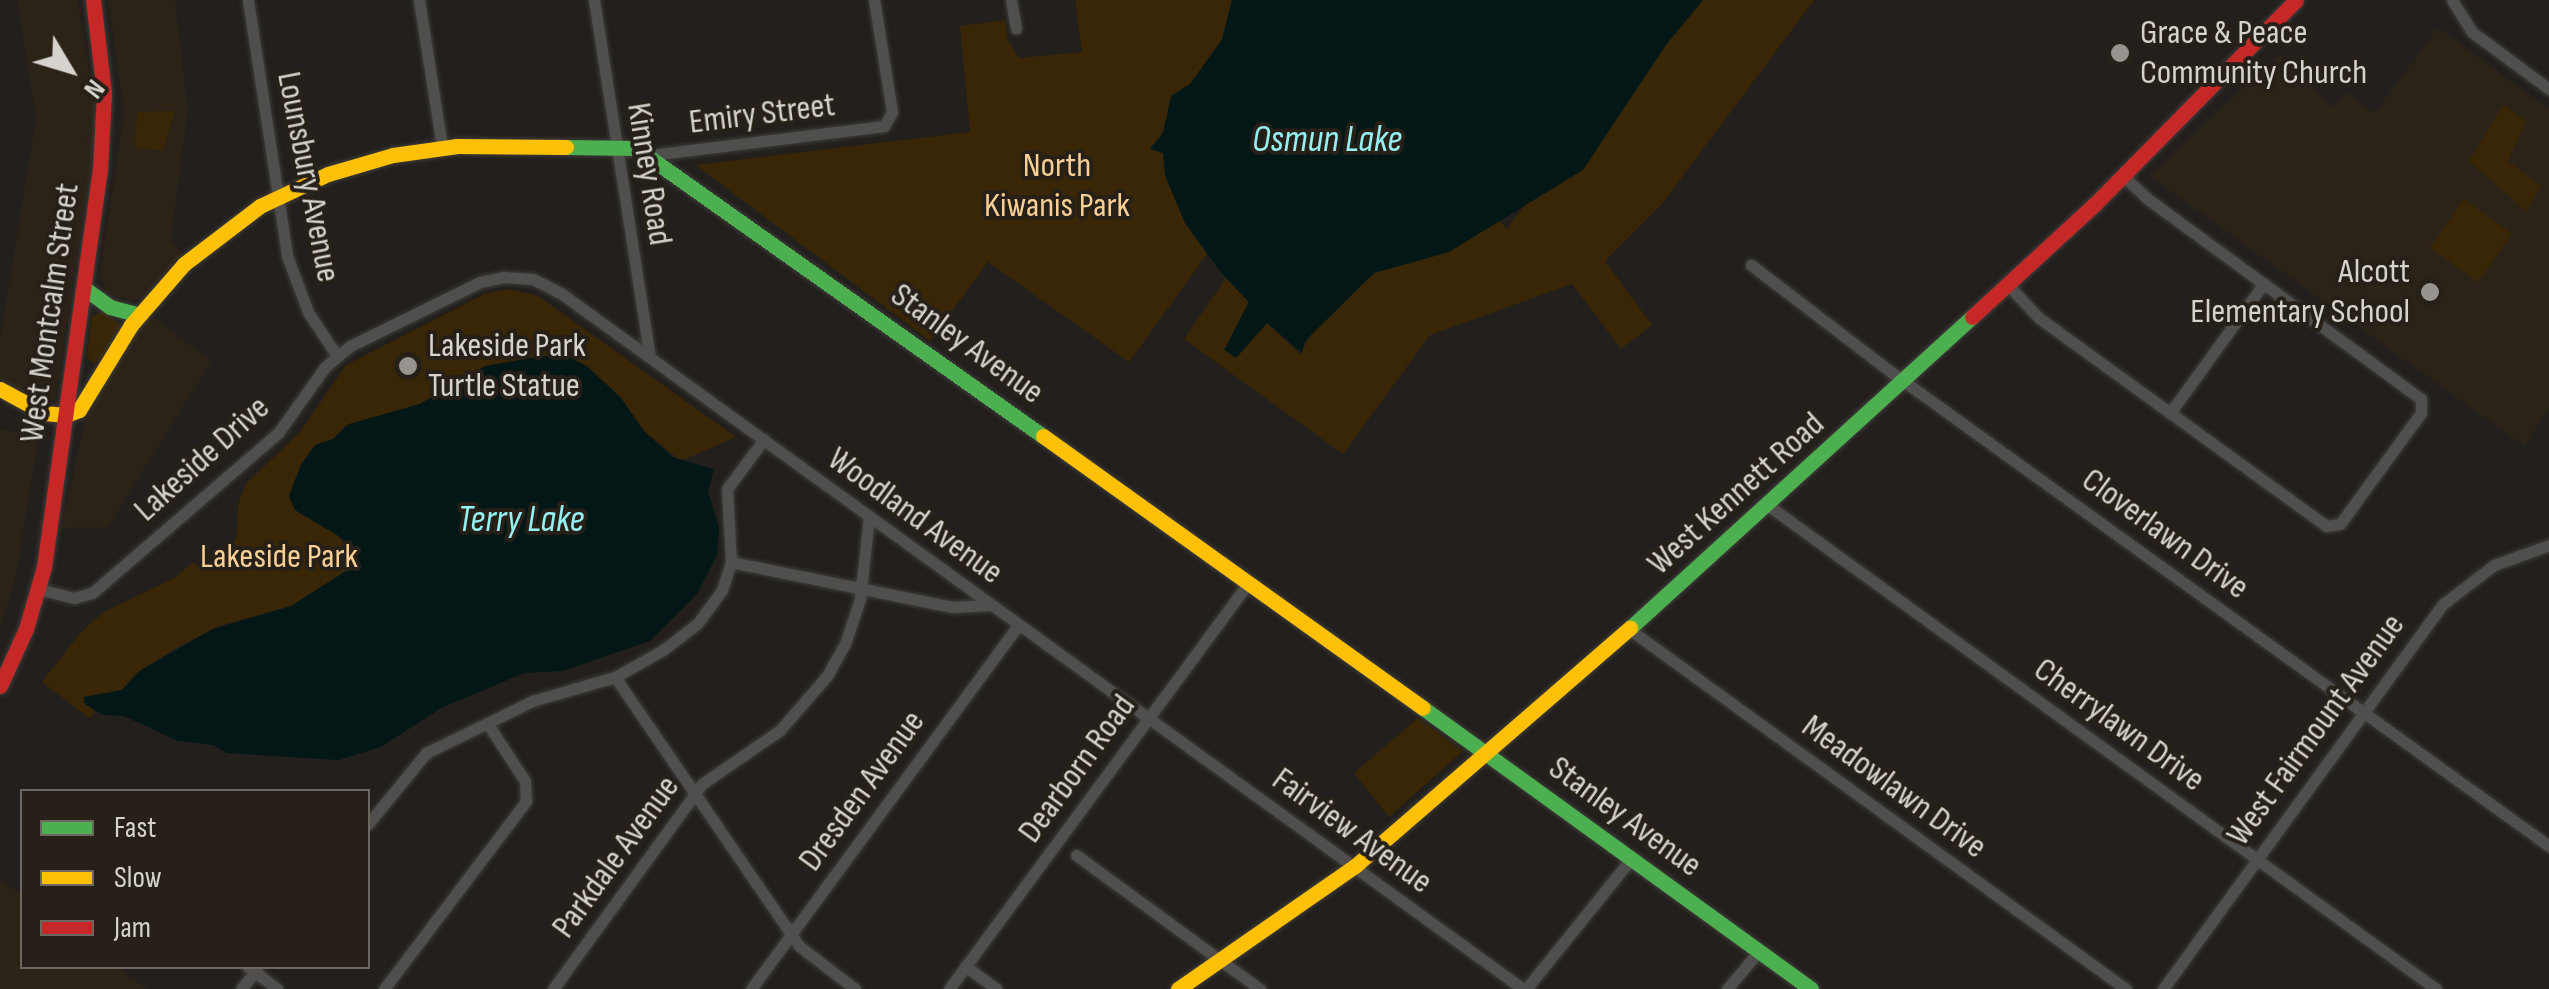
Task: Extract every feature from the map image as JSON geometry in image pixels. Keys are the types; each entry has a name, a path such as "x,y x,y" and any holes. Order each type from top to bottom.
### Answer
{"street":[{"name":"West Montcalm Street","path":"0,686 38,589 84,288 104,125 93,0"},
{"name":"Lounsbury Avenue","path":"248,0 278,197 297,287 337,356"},
{"path":"419,0 442,147"},
{"name":"Kinney Road","path":"594,0 650,357"},
{"name":"Emiry Street","path":"651,155 879,128 888,122 892,112 874,0"},
{"path":"1011,0 1016,29"},
{"name":"West Kennett Road","path":"1178,989 1355,866 1770,506 2124,177 2296,0"},
{"path":"2452,0 2468,29 2549,88"},
{"name":"Stanley Avenue","path":"66,415 88,401 139,315 215,238 278,197 357,164 442,147 617,145 651,155 1812,989"},
{"path":"2008,285 2039,318 2170,413 2330,528 2340,524 2422,411 2421,398 2150,201 2124,177"},
{"name":"Cloverlawn Drive","path":"1751,265 2549,846"},
{"name":"Lakeside Drive","path":"38,589 74,598 92,593 278,433 337,356 475,284 511,276 551,286 650,357"},
{"path":"2170,413 2264,284"},
{"path":"84,288 110,308 139,315"},
{"name":"Woodland Avenue","path":"650,357 1148,718"},
{"path":"0,389 37,411 66,415"},
{"path":"370,821 422,756 539,698 615,677 664,650 698,622 722,590 731,562 728,489 764,439"},
{"name":"Cherrylawn Drive","path":"1770,506 2436,989"},
{"name":"Parkdale Avenue","path":"553,989 702,784 780,730 815,693 845,644 862,589 869,516"},
{"name":"West Fairmount Avenue","path":"2162,989 2454,594 2494,565 2549,545"},
{"path":"731,562 953,607 990,605"},
{"name":"Dearborn Road","path":"949,989 1249,582"},
{"name":"Dresden Avenue","path":"750,989 1018,626"},
{"name":"Meadowlawn Drive","path":"1629,629 2126,989"},
{"path":"615,677 798,946 855,989"},
{"name":"Fairview Avenue","path":"1148,718 1524,989"},
{"path":"384,989 526,801 525,781 487,723"},
{"path":"1076,855 1260,989"},
{"path":"1524,989 1632,859"},
{"path":"1728,989 1758,951"},
{"path":"966,966 996,989"},
{"path":"254,969 276,989"}],"shaded area":[{"path":"17,0 78,0 97,121 55,400 32,400 0,379 0,337 36,119"},
{"path":"108,0 175,0 188,110 171,240 183,254 145,295 133,301 108,294 100,273 124,111"},
{"name":"Alcott Elementary School","path":"2438,28 2549,109 2549,408 2524,446 2150,176 2279,54 2332,107 2347,93 2375,113"},
{"path":"149,314 211,361 108,527 61,528 84,425 120,356"},
{"path":"0,429 39,436 16,577 0,627"},
{"path":"0,878 20,893 20,969 121,969 148,989 0,989"}],"green space":[{"name":"North Kiwanis Park","path":"1075,0 1232,0 1222,39 1190,84 1171,96 1163,133 1151,147 1163,153 1165,175 1185,223 1207,254 1129,362 988,262 930,341 696,165 970,132 960,26 1005,20 1008,40 1019,58 1082,52"},
{"path":"1672,0 1814,0 1662,204 1605,261 1652,325 1621,349 1572,284 1430,335 1343,454 1184,339 1226,278 1249,302 1226,347 1250,341 1267,323 1300,354 1313,332 1374,273 1449,252 1497,219 1507,229"},
{"path":"2503,105 2526,121 2508,161 2541,186 2526,211 2469,161"},
{"path":"175,111 163,151 135,147 137,112"},
{"path":"2464,199 2512,234 2478,282 2430,248"},
{"name":"Lakeside Park","path":"508,289 538,296 736,437 681,461 644,431 621,398 573,359 543,356 485,366 420,404 344,427 333,439 315,445 301,464 289,496 300,514 332,530 347,546 348,568 336,581 291,606 219,626 135,674 122,690 84,697 84,703 96,712 89,718 42,682 82,631 104,612 174,578 194,562 199,567 229,551 237,536 238,505 245,485 300,432 346,365 484,294"},
{"path":"102,311 121,325 100,361 93,364 87,356 92,317"},
{"path":"1418,718 1463,751 1389,817 1354,773"}],"water":[{"name":"Osmun Lake","path":"1232,0 1703,0 1666,45 1583,170 1449,252 1374,273 1305,341 1302,353 1267,323 1236,358 1224,350 1249,302 1223,275 1185,223 1165,175 1163,153 1150,149 1163,133 1171,96 1190,84 1222,40"},
{"name":"Terry Lake","path":"543,356 569,357 587,366 621,398 644,431 672,457 714,469 708,491 719,528 717,555 697,594 650,641 562,671 524,673 441,708 381,747 338,760 227,753 213,745 178,741 124,716 103,715 84,703 84,697 122,690 141,670 213,629 291,606 346,571 348,548 342,538 295,510 289,496 301,465 315,445 333,439 349,424 420,404 485,366"}],"traffic: fast":[{"path":"566,147 636,148 1043,436"},
{"path":"84,288 110,307 139,315"},
{"path":"1630,628 1972,317"},
{"path":"1423,708 1811,989"}],"traffic: slow":[{"path":"0,389 44,413 66,415 79,410 131,325 184,264 260,206 328,174 393,155 457,146 566,147"},
{"path":"1043,436 1423,708"},
{"path":"1178,989 1355,866 1630,628"}],"traffic: jam":[{"path":"0,686 26,629 44,567 100,170 104,93 93,0"},
{"path":"1972,317 2095,204 2296,0"}],"place":[{"name":"Grace & Peace Community Church","path":"2120,53"},
{"name":"Alcott Elementary School","path":"2430,292"},
{"name":"Lakeside Park Turtle Statue","path":"408,366"}]}
